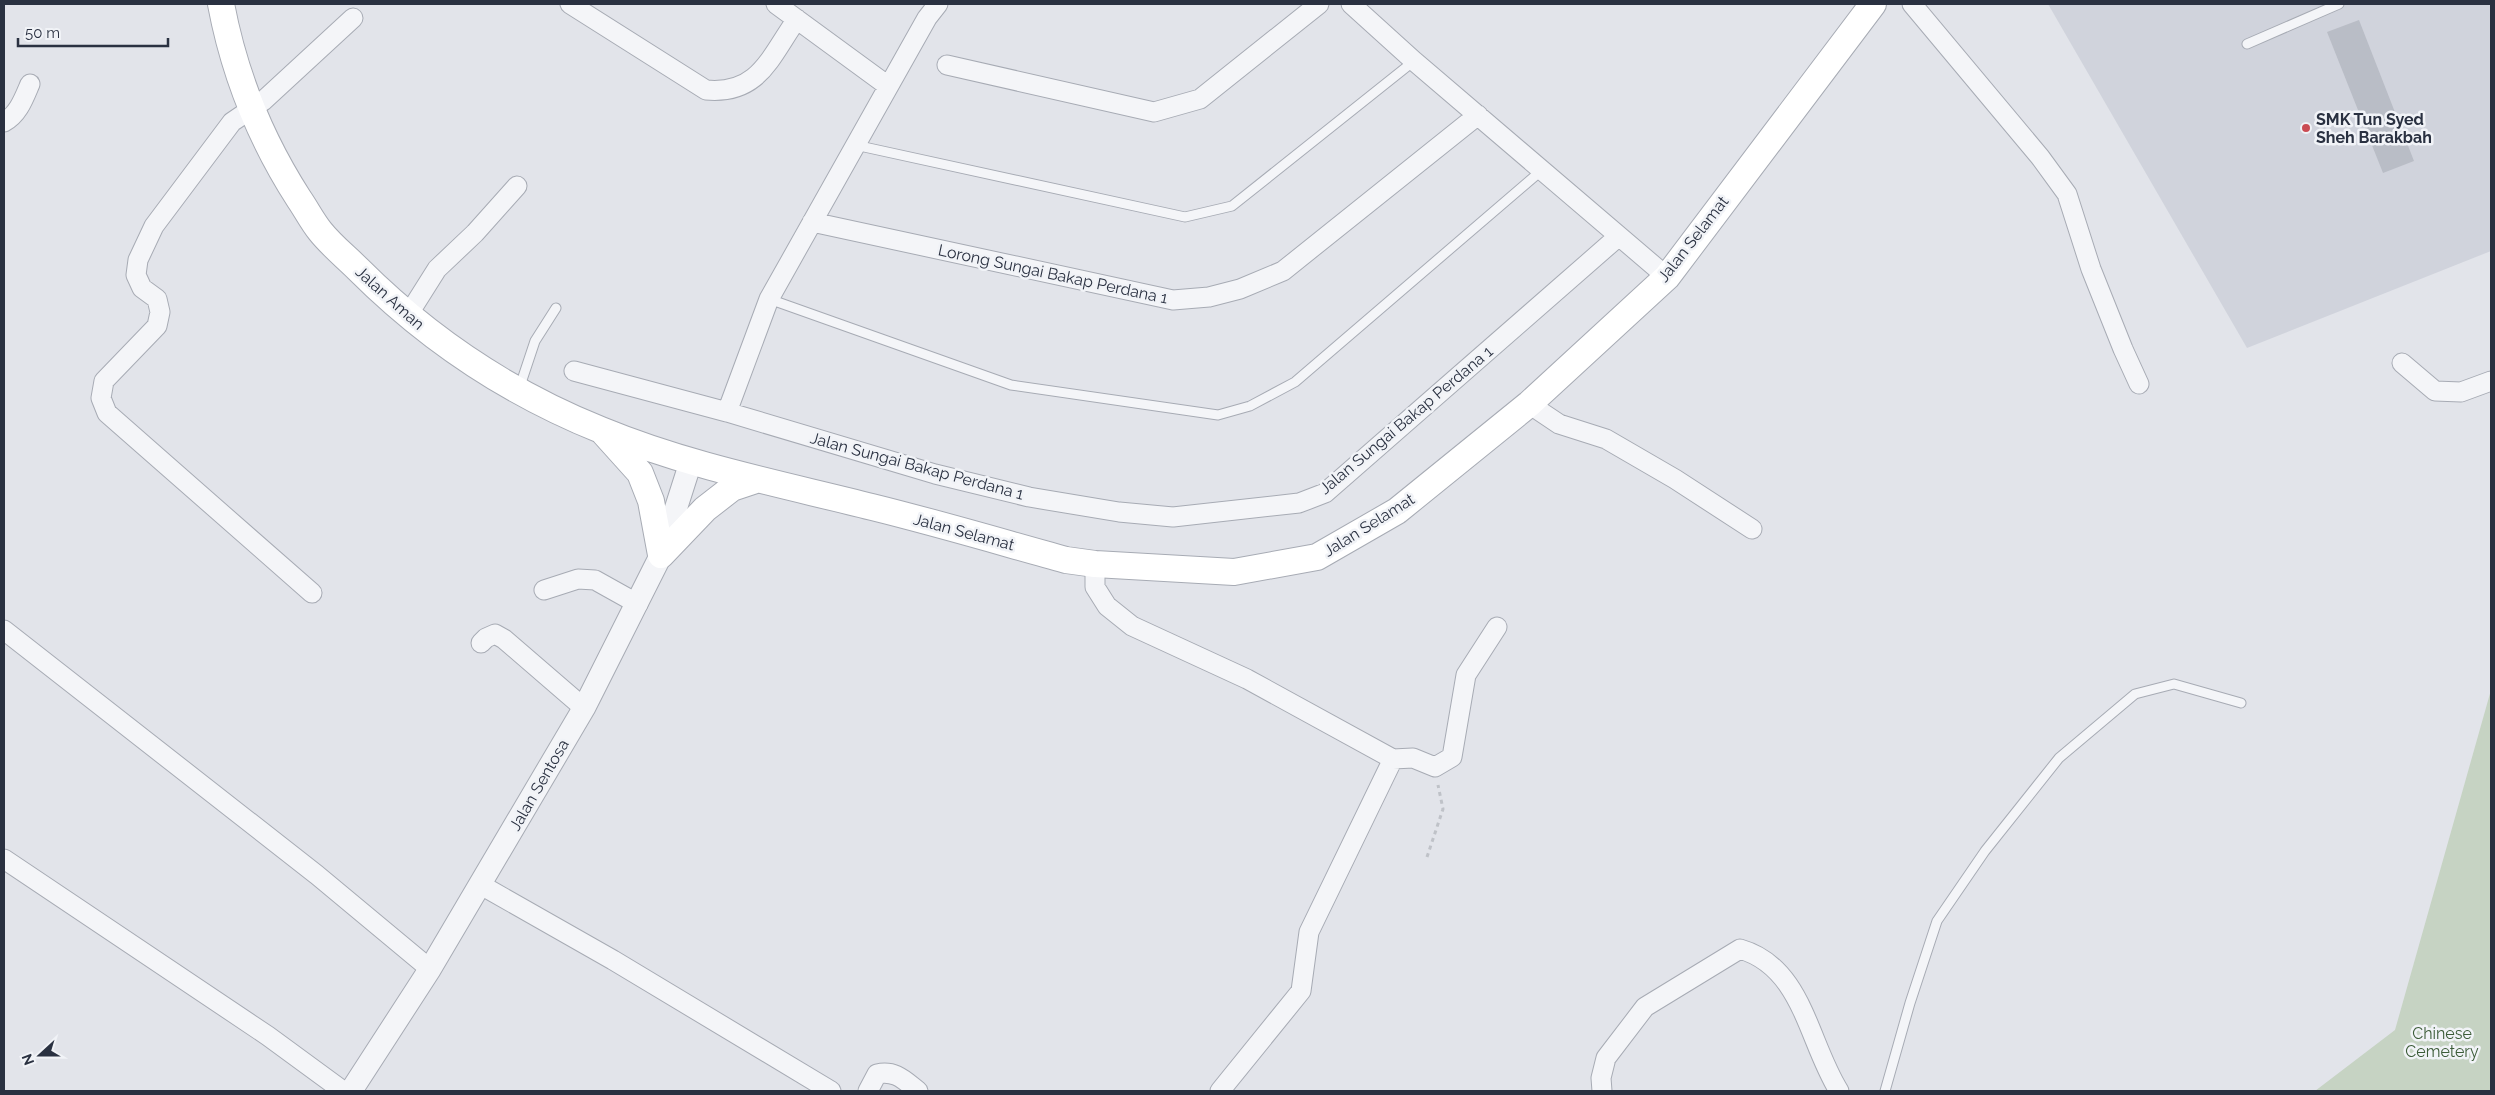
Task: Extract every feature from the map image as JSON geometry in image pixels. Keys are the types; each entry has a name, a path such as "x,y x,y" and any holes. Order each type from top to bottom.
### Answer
{"main road":[{"name":"Jalan Aman","path":"221,4 236,64 252,109 286,179 320,231 408,316 469,362 518,392 601,430 692,461"},
{"name":"Jalan Selamat","path":"692,461 756,480 873,507 1066,560 1095,564 1234,572 1317,557 1397,511 1529,404 1667,277 1873,4"},
{"path":"601,430 623,452 640,473 651,501 661,555"},
{"path":"661,555 705,509 732,488 756,480"}],"street":[{"path":"570,4 706,90 722,91 742,87 754,79 796,19"},
{"path":"776,4 888,86"},
{"path":"727,412 769,300 888,86 927,18 938,4"},
{"path":"946,65 1154,112 1200,99 1319,4"},
{"path":"1351,4 1667,277"},
{"path":"1912,4 2040,156 2066,194 2091,269 2139,384"},
{"path":"312,593 107,413 101,398 104,381 157,326 160,312 157,300 142,288 136,275 138,260 154,226 232,122 252,109 353,18"},
{"path":"4,122 10,119 21,103 30,84"},
{"name":"Lorong Sungai Bakap Perdana 1","path":"812,222 1173,300 1209,297 1240,289 1284,271 1478,115"},
{"path":"408,316 437,269 475,233 517,186"},
{"name":"Jalan Sungai Bakap Perdana 1","path":"574,371 727,412 935,474 1029,497 1119,512 1173,517 1299,503 1325,493 1619,236"},
{"path":"2402,363 2435,391 2461,392 2491,381"},
{"path":"1529,404 1559,424 1606,439 1675,479 1752,529"},
{"name":"Jalan Sentosa","path":"351,1091 430,969 584,708 661,555 692,461"},
{"path":"1095,564 1095,587 1107,606 1132,626 1247,679 1393,759 1413,758 1435,767 1452,757 1466,675 1498,627"},
{"path":"544,590 578,579 595,580 638,604"},
{"path":"4,630 317,875 430,969"},
{"path":"481,643 495,634 504,639 584,708"},
{"path":"1220,1091 1301,991 1309,932 1393,759"},
{"path":"4,859 268,1036 343,1091"},
{"path":"481,885 613,960 831,1091"},
{"path":"1602,1091 1601,1078 1606,1058 1645,1007 1740,949 1755,953 1773,965 1790,986 1839,1091"},
{"path":"868,1091 877,1074 888,1071 901,1077 918,1091"}],"lane":[{"path":"2247,44 2339,4"},
{"path":"855,145 1185,217 1232,206 1414,60"},
{"path":"769,300 1012,385 1218,415 1250,406 1295,382 1542,170"},
{"path":"518,392 535,341 556,308"},
{"path":"1886,1091 1910,1003 1938,921 1985,851 2059,758 2135,694 2174,684 2241,703"}],"path":[{"path":"1427,858 1443,809 1435,767"}],"shaded area":[{"name":"SMK Tun Syed Sheh Barakbah","path":"2048,4 2491,4 2491,251 2247,348"}],"green space":[{"name":"Chinese Cemetery","path":"2491,690 2491,1091 2315,1091 2395,1030"}],"building":[{"path":"2359,20 2414,161 2383,173 2327,32"}],"place":[{"name":"SMK Tun Syed Sheh Barakbah","path":"2306,128"}]}
